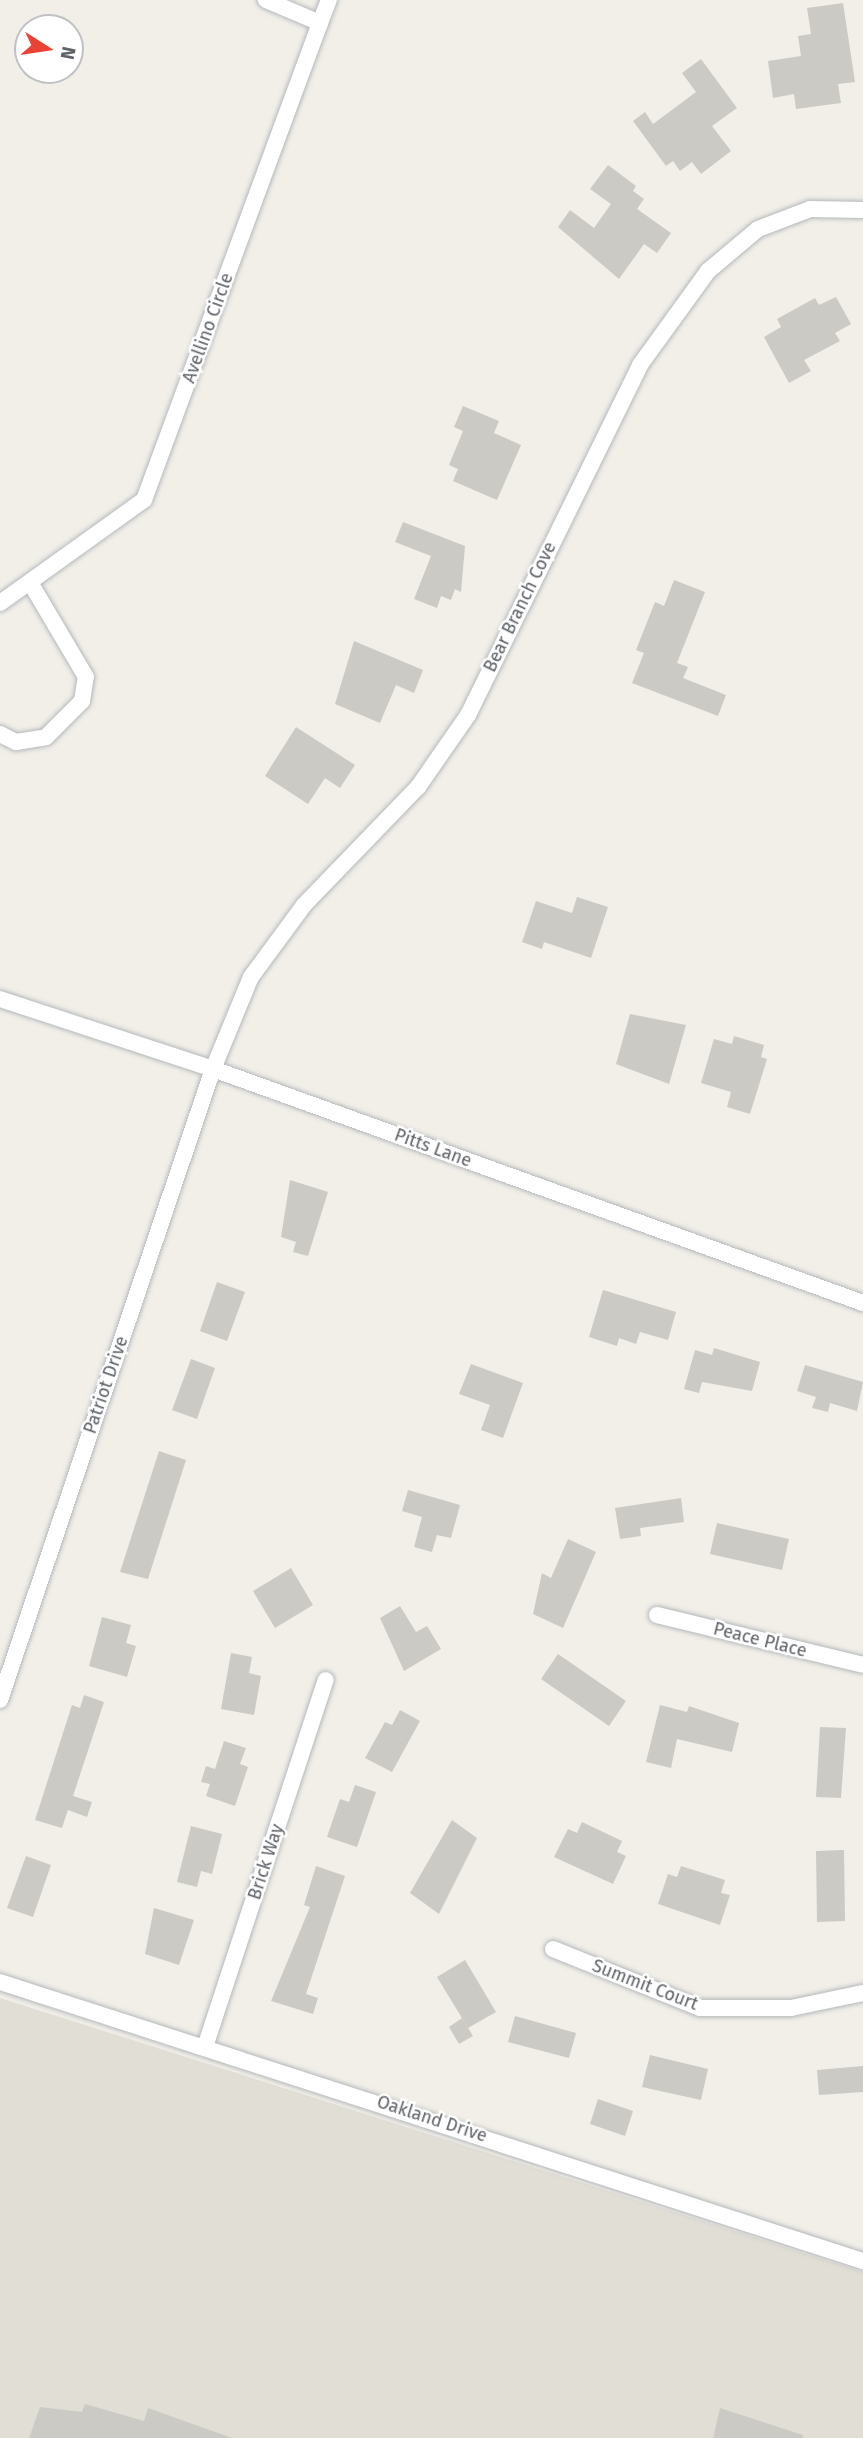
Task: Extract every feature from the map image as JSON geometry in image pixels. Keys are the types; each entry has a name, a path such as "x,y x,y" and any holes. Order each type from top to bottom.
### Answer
{"street":[{"path":"266,0 320,23"},
{"name":"Avellino Circle","path":"0,603 31,584 144,500 329,0"},
{"name":"Bear Branch Cove","path":"213,1069 251,977 304,905 418,787 468,715 640,365 708,271 758,229 810,209 863,210"},
{"path":"0,734 16,742 46,737 82,701 86,677 31,584"},
{"name":"Pitts Lane","path":"0,999 213,1069 863,1303"},
{"name":"Patriot Drive","path":"0,1700 213,1069"},
{"name":"Peace Place","path":"657,1615 863,1665"},
{"name":"Brick Way","path":"206,2044 326,1680"},
{"name":"Summit Court","path":"553,1949 700,2008 791,2008 863,1993"},
{"name":"Oakland Drive","path":"0,1982 206,2044 863,2261"}],"shaded area":[{"path":"0,1998 863,2272 863,2438 0,2438"}],"building":[{"path":"843,3 855,82 838,84 841,103 796,109 794,94 773,98 768,61 801,56 798,36 811,34 807,8"},
{"path":"701,59 737,108 712,126 731,151 701,174 692,162 680,171 673,161 666,166 633,121 645,112 653,124 696,92 682,73"},
{"path":"608,165 636,186 633,191 644,199 637,209 671,233 657,253 644,244 619,279 558,227 570,210 594,228 611,204 590,189"},
{"path":"836,297 851,324 835,333 840,341 804,360 811,371 789,383 764,337 781,327 777,319 815,298 819,305"},
{"path":"463,406 499,421 494,433 521,445 497,500 453,481 458,469 449,465 463,431 454,427"},
{"path":"403,522 465,546 461,592 455,589 451,600 441,596 437,608 414,599 431,556 395,542"},
{"path":"674,580 705,592 677,663 688,667 683,678 726,695 718,716 632,683 644,653 636,650 655,602 664,606"},
{"path":"354,641 423,670 414,693 396,685 380,723 335,704"},
{"path":"296,727 355,765 340,788 325,778 308,804 265,776"},
{"path":"577,897 608,907 591,958 544,942 542,949 522,942 536,901 572,913"},
{"path":"630,1014 686,1025 669,1084 616,1064"},
{"path":"734,1036 764,1045 761,1057 767,1059 750,1114 727,1107 731,1092 701,1083 714,1039 732,1044"},
{"path":"290,1180 328,1192 308,1256 293,1252 296,1242 281,1237"},
{"path":"217,1282 245,1292 227,1341 200,1331"},
{"path":"603,1290 676,1312 668,1340 640,1332 636,1344 619,1338 617,1346 589,1337"},
{"path":"714,1348 760,1362 752,1391 702,1382 699,1393 684,1389 695,1350 712,1355"},
{"path":"191,1359 215,1368 197,1419 172,1410"},
{"path":"471,1364 523,1383 503,1438 481,1430 490,1405 459,1394"},
{"path":"805,1365 863,1382 857,1411 830,1403 828,1412 812,1408 816,1397 797,1391"},
{"path":"159,1451 186,1460 148,1579 120,1572"},
{"path":"408,1490 460,1505 451,1538 437,1535 432,1552 414,1547 422,1517 402,1511"},
{"path":"681,1498 684,1522 640,1528 641,1536 620,1539 615,1508"},
{"path":"717,1523 789,1539 782,1570 710,1554"},
{"path":"568,1539 596,1552 563,1628 533,1614 542,1573 551,1578"},
{"path":"291,1568 313,1605 275,1628 253,1591"},
{"path":"400,1606 416,1632 427,1626 441,1649 404,1671 380,1618"},
{"path":"102,1617 131,1625 126,1643 136,1646 127,1677 89,1666"},
{"path":"231,1653 252,1657 249,1673 261,1676 254,1715 221,1709"},
{"path":"558,1654 626,1701 609,1726 541,1679"},
{"path":"84,1695 104,1702 73,1796 92,1802 87,1817 68,1810 62,1828 35,1820 72,1705 80,1708"},
{"path":"660,1705 687,1712 689,1706 739,1723 732,1752 677,1739 671,1768 646,1762"},
{"path":"400,1710 420,1721 392,1772 365,1758 385,1722 392,1725"},
{"path":"820,1727 846,1728 841,1798 816,1797"},
{"path":"224,1741 246,1748 240,1764 248,1767 235,1806 206,1796 210,1784 201,1782 206,1766 215,1769"},
{"path":"355,1785 376,1792 357,1847 327,1837 340,1799 349,1802"},
{"path":"452,1820 477,1838 439,1914 410,1893"},
{"path":"582,1822 622,1841 617,1852 626,1856 613,1884 554,1857 568,1829 577,1833"},
{"path":"191,1826 222,1834 212,1874 201,1871 197,1887 177,1882"},
{"path":"844,1850 845,1921 817,1922 816,1851"},
{"path":"26,1856 51,1865 33,1917 7,1908"},
{"path":"316,1866 345,1876 306,1994 318,1998 313,2014 271,2001 310,1907 304,1905"},
{"path":"681,1866 725,1880 721,1893 730,1895 720,1925 658,1904 668,1874 677,1877"},
{"path":"154,1908 194,1920 179,1965 145,1954"},
{"path":"465,1960 496,2012 468,2028 437,1977"},
{"path":"515,2016 576,2033 569,2058 508,2042"},
{"path":"462,2018 473,2036 459,2044 449,2027"},
{"path":"650,2055 708,2069 701,2100 642,2087"},
{"path":"863,2066 863,2092 819,2095 817,2070"},
{"path":"598,2099 633,2111 625,2136 590,2124"},
{"path":"85,2404 144,2421 148,2408 232,2438 29,2438 40,2407 82,2412"},
{"path":"720,2408 803,2435 803,2438 713,2438"}]}
